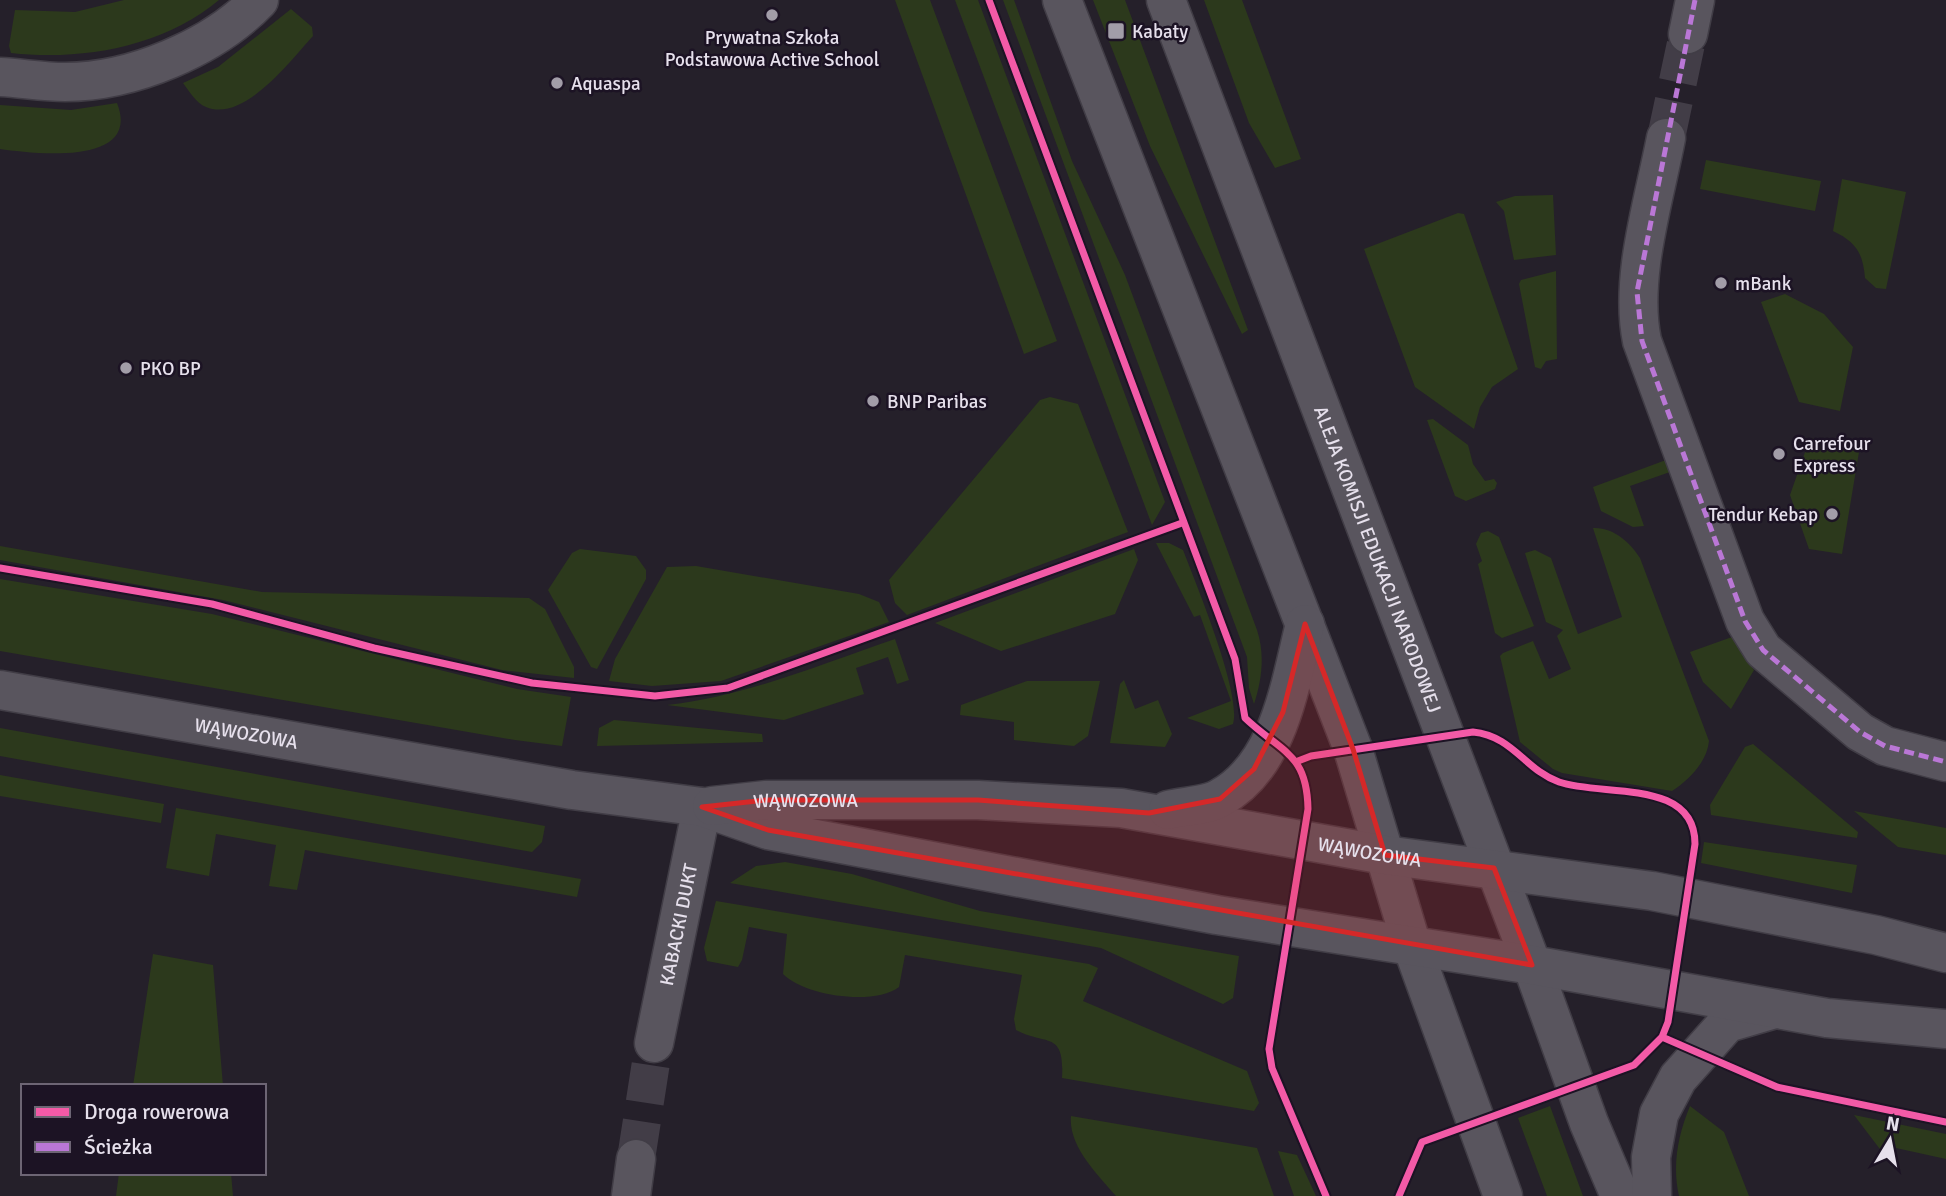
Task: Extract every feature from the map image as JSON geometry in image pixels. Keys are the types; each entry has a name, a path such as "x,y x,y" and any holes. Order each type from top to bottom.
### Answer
{"street":[{"path":"0,77 66,82 136,71 199,47 247,13 259,0"},
{"path":"1062,0 1353,750 1412,946 1503,1196"},
{"name":"ALEJA KOMISJI EDUKACJI NARODOWEJ","path":"1166,0 1532,965 1589,1123 1620,1196"},
{"path":"1666,138 1637,292 1638,322 1642,341 1745,621 1763,650 1860,732 1885,746 1946,762"},
{"path":"1149,813 1220,799 1254,769 1283,712 1305,624"},
{"name":"WĄWOZOWA","path":"0,690 572,790 702,807 768,830 1217,915 1532,965 1827,1018 1946,1029"},
{"name":"WĄWOZOWA","path":"702,807 766,800 978,800 1121,808 1385,855 1652,891 1876,935 1946,953"},
{"name":"KABACKI DUKT","path":"654,1043 702,807"},
{"name":"WĄWOZOWA","path":"1652,1196 1651,1157 1660,1114 1678,1078 1727,1023 1775,1009"}],"highlighted area":[{"path":"1305,624 1353,749 1385,855 1494,868 1532,965 768,830 702,807 766,800 978,800 1149,813 1220,799 1254,769 1283,712"}],"green space":[{"path":"124,0 219,0 173,29 121,47 66,55 11,53 9,46 15,10 75,12"},
{"path":"895,0 930,0 1057,341 1024,354"},
{"path":"955,0 978,0 1165,502 1152,525"},
{"path":"1003,0 1014,0 1072,161 1125,275 1257,630 1261,667 1254,704 1249,688 1247,657"},
{"path":"1093,0 1125,0 1248,330 1242,334 1150,146"},
{"path":"1204,0 1242,0 1301,159 1275,168 1249,123"},
{"path":"291,9 312,27 313,36 266,87 236,106 221,110 206,107 196,100 183,83 218,67"},
{"path":"117,103 121,123 114,137 100,147 59,153 0,149 0,105 71,110"},
{"path":"1706,160 1821,181 1815,211 1700,189"},
{"path":"1842,179 1906,192 1886,289 1876,288 1865,278 1857,249 1833,231"},
{"path":"1553,195 1556,255 1514,260 1504,211 1496,202 1515,196"},
{"path":"1458,213 1464,214 1518,369 1492,387 1480,407 1474,429 1415,387 1364,249"},
{"path":"1556,271 1557,359 1546,361 1541,369 1535,367 1519,284 1521,280"},
{"path":"1785,294 1824,314 1853,347 1840,411 1799,402 1761,302"},
{"path":"1050,397 1078,404 1128,532 907,615 895,603 889,580 1040,400"},
{"path":"1433,419 1468,445 1473,464 1485,481 1494,479 1497,483 1495,489 1466,501 1455,496 1427,420"},
{"path":"1810,438 1860,446 1842,554 1809,549 1790,495"},
{"path":"1666,460 1670,472 1630,486 1644,526 1633,527 1601,511 1593,487"},
{"path":"1593,528 1614,533 1631,546 1640,558 1709,741 1705,756 1696,770 1672,791 1562,773 1553,769 1520,742 1500,656 1533,641 1549,679 1571,669 1557,636 1563,630 1546,622 1525,553 1535,550 1551,558 1578,634 1622,617"},
{"path":"1488,531 1499,537 1534,626 1502,638 1495,633 1478,564 1482,561 1476,544 1481,533"},
{"path":"1156,543 1169,543 1183,550 1225,665 1234,709 1233,724 1219,729 1187,718 1231,701 1200,615 1194,617"},
{"path":"0,546 262,592 529,598 545,609 574,667 574,678 502,670 223,600 0,560"},
{"path":"580,549 636,556 646,570 646,579 597,669 591,667 548,590 572,553"},
{"path":"1134,549 1138,560 1115,614 1001,651 935,623"},
{"path":"696,566 859,594 879,602 889,622 721,681 652,686 609,681 615,659 667,567"},
{"path":"0,579 212,614 517,689 571,697 562,746 0,651"},
{"path":"1732,637 1754,670 1731,709 1703,682 1690,652"},
{"path":"895,639 909,680 897,684 888,657 856,668 864,694 784,720 667,705 754,687"},
{"path":"1124,680 1135,709 1158,700 1172,734 1165,747 1110,743 1120,684"},
{"path":"1027,681 1100,681 1088,736 1074,746 1014,740 1014,722 960,715 961,705"},
{"path":"614,720 762,734 763,742 597,746 599,728"},
{"path":"0,728 545,826 542,842 532,852 0,756"},
{"path":"1753,744 1858,832 1857,838 1711,815 1710,805 1745,747"},
{"path":"0,775 164,804 161,823 0,796"},
{"path":"176,808 581,879 577,897 305,850 297,890 269,886 276,845 216,834 209,876 166,868"},
{"path":"1854,811 1946,828 1946,855 1898,847"},
{"path":"1704,842 1857,865 1852,893 1701,863"},
{"path":"785,862 852,874 980,911 1239,956 1233,998 1223,1004 1101,948 730,883 756,866"},
{"path":"716,901 1089,964 1098,968 1083,1001 1247,1071 1259,1103 1254,1111 1062,1078 1062,1063 1057,1046 1016,1030 1014,1019 1022,975 905,955 899,987 873,996 840,996 807,988 783,974 787,934 749,927 738,967 707,961 704,948"},
{"path":"153,954 213,965 223,1084 133,1084"},
{"path":"1550,1106 1583,1196 1547,1196 1518,1118"},
{"path":"1690,1106 1724,1132 1749,1196 1679,1196 1677,1150"},
{"path":"1854,1115 1946,1134 1946,1159 1896,1148 1892,1165"},
{"path":"1071,1116 1257,1148 1274,1196 1116,1196 1079,1149 1071,1127"},
{"path":"1278,1151 1297,1155 1316,1196 1294,1196"},
{"path":"119,1175 231,1175 233,1196 116,1196"}],"tunnel":[{"path":"1666,138 1688,34"},
{"path":"636,1159 654,1043"}],"marked path":[{"path":"1695,0 1637,292 1642,341 1745,621 1763,650 1860,732 1885,746 1946,762"}],"cycle path":[{"path":"989,0 1235,659 1245,718 1290,756 1303,776 1307,790 1308,809 1269,1049 1272,1068 1326,1196"},
{"path":"0,568 212,604 374,648 532,683 655,696 728,688 1182,523"},
{"path":"1298,761 1311,756 1473,732 1499,740 1537,770 1559,782 1644,794 1664,799 1680,809 1691,823 1695,844 1668,1022 1662,1037"},
{"path":"1399,1196 1422,1142 1634,1065 1662,1037 1777,1087 1946,1122"}],"place":[{"name":"Prywatna Szkoła Podstawowa Active School","path":"772,15"},
{"name":"Kabaty","path":"1116,31"},
{"name":"Aquaspa","path":"557,83"},
{"name":"mBank","path":"1721,283"},
{"name":"PKO BP","path":"126,368"},
{"name":"BNP Paribas","path":"873,401"},
{"name":"Carrefour Express","path":"1779,454"},
{"name":"Tendur Kebap","path":"1832,514"}]}
